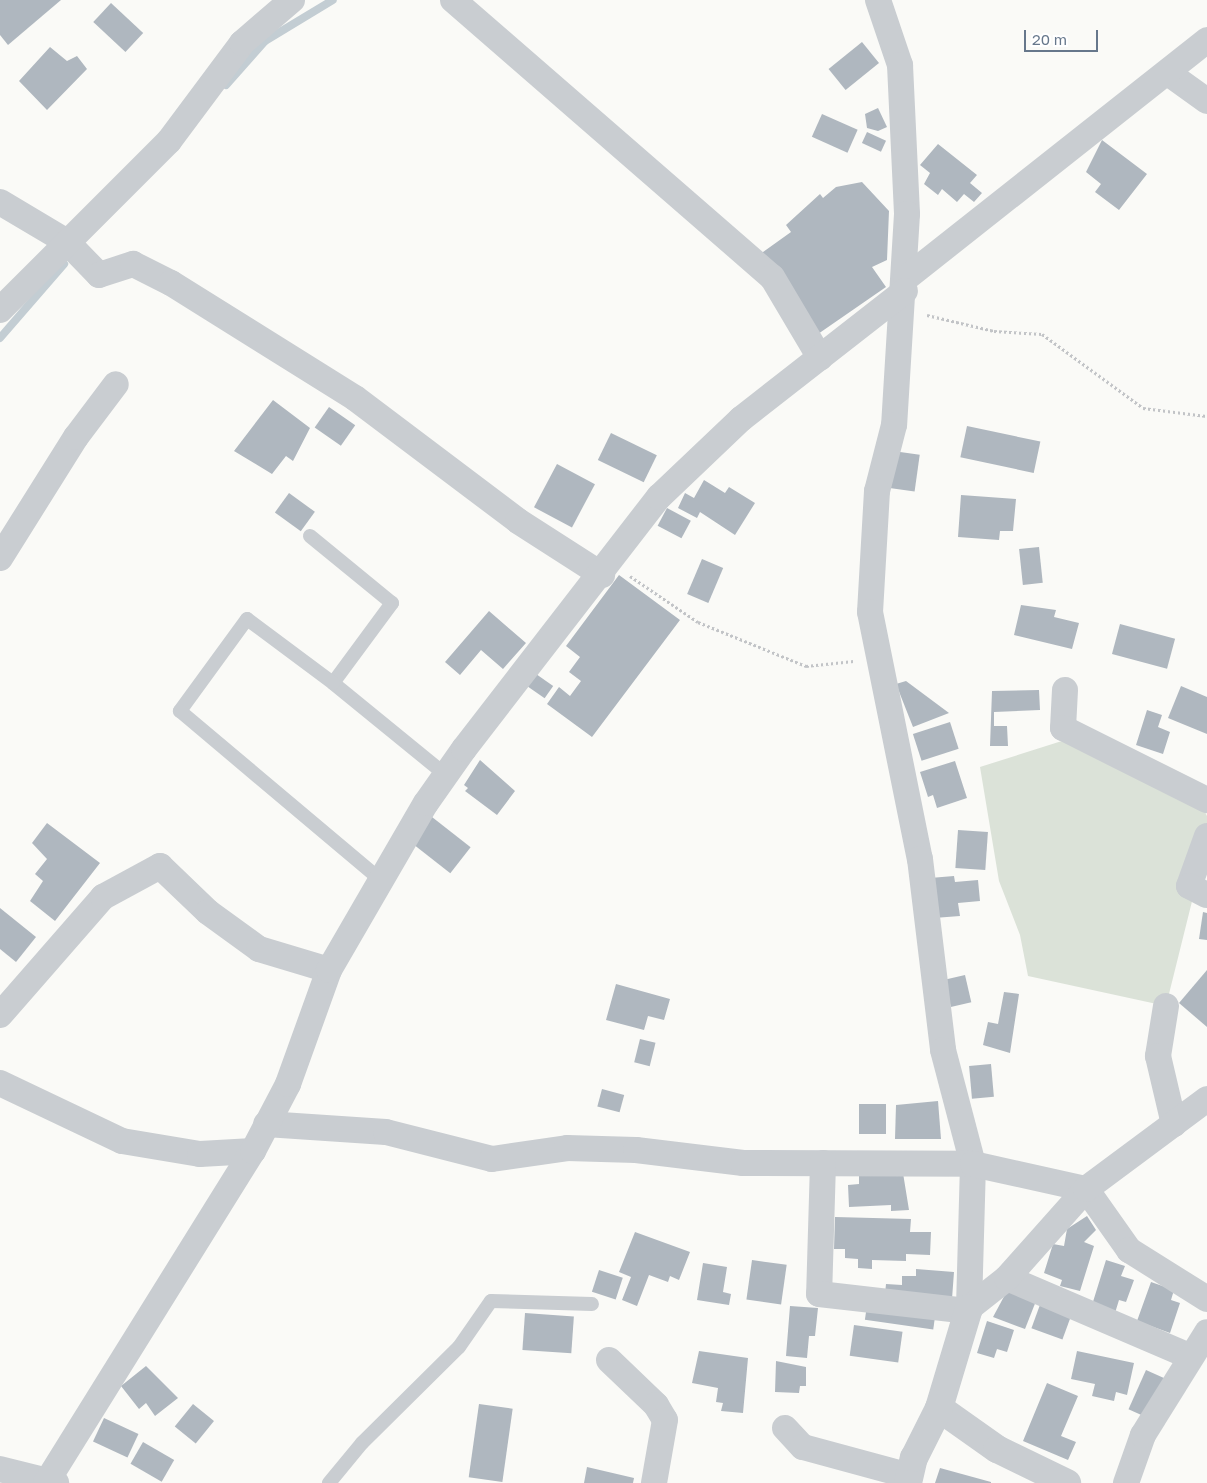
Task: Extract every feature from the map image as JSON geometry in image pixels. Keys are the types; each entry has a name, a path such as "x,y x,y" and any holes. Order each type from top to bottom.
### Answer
{"street":[{"path":"2,304 169,141 242,43 292,0"},
{"path":"453,0 772,277 820,358"},
{"path":"785,1428 803,1447 909,1480 939,1408 969,1310 973,1164 943,1050 920,859 870,612 876,501 894,425 905,293 900,65 878,0"},
{"path":"0,1469 50,1482 253,1151 288,1084 329,970 381,880 446,775 518,676 606,569 659,497 741,419 905,293 1207,40"},
{"path":"1168,73 1207,101"},
{"path":"0,202 67,242 93,265 99,275 132,264 171,283 354,398 518,521 606,569"},
{"path":"0,558 76,437 116,384"},
{"path":"1066,690 1063,728 1207,800"},
{"path":"1207,836 1189,886 1207,895"},
{"path":"0,1014 103,897 160,866 208,912 259,949 329,970"},
{"path":"1166,1006 1158,1056 1174,1124"},
{"path":"0,1083 122,1141 200,1154 253,1151"},
{"path":"823,1163 819,1294 969,1310 1007,1278 1086,1189 1207,1099"},
{"path":"266,1124 386,1132 492,1159 566,1148 636,1150 743,1163 973,1164 1086,1189 1129,1250 1207,1299"},
{"path":"1007,1278 1191,1357"},
{"path":"1126,1483 1143,1435 1207,1332"},
{"path":"609,1360 656,1405 665,1420 654,1483"},
{"path":"939,1408 997,1449 1066,1483"}],"lane":[{"path":"310,536 392,603 333,683"},
{"path":"381,880 180,711 247,619 333,683 446,775"},
{"path":"329,1483 362,1443 459,1347 491,1301 592,1304"}],"path":[{"path":"905,293 994,331 1042,334 1143,408 1207,416"},
{"path":"606,569 698,622 806,666 880,658"}],"shaded area":[{"path":"1065,740 1197,795 1207,816 1207,841 1166,1006 1028,976 1020,935 999,881 980,767"}],"building":[{"path":"0,0 61,0 8,45 0,35"},
{"path":"111,3 143,33 125,52 93,22"},
{"path":"862,42 879,63 846,90 829,69"},
{"path":"50,47 67,61 77,56 87,69 47,110 19,81"},
{"path":"878,108 887,127 878,131 867,128 865,114"},
{"path":"822,114 858,130 847,153 812,137"},
{"path":"867,132 886,141 881,152 862,143"},
{"path":"1102,140 1147,174 1119,210 1095,192 1101,184 1086,172"},
{"path":"938,144 977,175 970,183 982,193 974,202 964,194 957,202 942,189 938,195 924,184 930,173 920,165"},
{"path":"862,182 889,211 887,260 872,267 886,287 818,334 756,257 791,232 786,225 820,194 823,198 836,187"},
{"path":"273,400 310,428 293,461 286,456 272,474 234,451"},
{"path":"329,407 355,425 341,446 315,427"},
{"path":"967,426 1040,442 1034,473 960,457"},
{"path":"611,433 657,455 644,482 598,460"},
{"path":"893,451 920,455 915,491 888,488"},
{"path":"557,464 595,484 572,527 534,507"},
{"path":"704,480 725,493 729,487 755,503 735,535 700,512 697,518 678,508 685,493 694,498"},
{"path":"289,493 315,512 301,531 275,512"},
{"path":"961,495 1016,499 1013,531 1000,531 999,540 958,537"},
{"path":"667,508 691,521 681,538 658,526"},
{"path":"1039,547 1043,583 1023,585 1019,549"},
{"path":"702,559 723,568 708,603 687,594"},
{"path":"619,575 680,620 592,737 547,704 559,687 570,696 581,681 569,672 580,657 566,646"},
{"path":"1021,605 1056,610 1054,617 1079,623 1072,649 1014,635"},
{"path":"489,611 526,643 503,669 481,650 460,675 445,662"},
{"path":"1120,624 1175,639 1167,669 1112,654"},
{"path":"536,674 553,686 545,698 527,686"},
{"path":"906,681 949,713 913,727 896,684"},
{"path":"1181,686 1207,697 1207,734 1168,718"},
{"path":"1039,690 1040,710 994,712 994,726 1007,726 1008,746 990,746 992,691"},
{"path":"1147,710 1162,715 1158,727 1170,732 1163,754 1136,745"},
{"path":"950,722 959,749 922,761 913,734"},
{"path":"480,760 515,791 497,815 465,791 468,788 464,785"},
{"path":"955,761 967,798 937,808 933,795 928,797 920,772"},
{"path":"432,817 471,847 450,873 412,843"},
{"path":"47,823 100,863 55,921 30,901 43,881 35,874 47,859 32,843"},
{"path":"958,830 988,832 985,870 955,868"},
{"path":"954,876 955,882 978,880 980,901 958,903 960,916 934,918 930,878"},
{"path":"0,908 36,937 16,962 0,949"},
{"path":"1203,912 1207,913 1207,940 1199,939"},
{"path":"1207,970 1207,1027 1179,1003"},
{"path":"965,975 971,1002 951,1007 945,980"},
{"path":"616,984 670,999 664,1020 648,1016 644,1030 606,1020"},
{"path":"1004,992 1019,994 1010,1053 983,1045 988,1022 998,1024"},
{"path":"640,1039 656,1043 650,1066 634,1062"},
{"path":"991,1064 994,1097 972,1099 969,1066"},
{"path":"602,1089 624,1095 620,1112 597,1106"},
{"path":"938,1101 941,1139 895,1139 896,1105"},
{"path":"859,1104 886,1104 886,1134 859,1134"},
{"path":"903,1173 909,1210 891,1211 891,1205 849,1207 848,1185 859,1184 859,1175"},
{"path":"1087,1216 1096,1230 1084,1242 1094,1246 1080,1291 1060,1286 1062,1280 1044,1273 1053,1244 1064,1246 1067,1229"},
{"path":"835,1217 911,1219 910,1232 931,1232 930,1255 906,1254 906,1261 872,1260 872,1269 858,1268 858,1259 845,1258 845,1249 834,1249"},
{"path":"635,1232 690,1252 679,1280 670,1276 668,1282 649,1275 637,1306 622,1300 631,1277 619,1272"},
{"path":"752,1260 787,1265 781,1304 746,1300"},
{"path":"1106,1260 1125,1266 1121,1276 1134,1280 1126,1302 1119,1300 1115,1313 1092,1305"},
{"path":"703,1263 727,1267 723,1292 731,1294 729,1305 697,1300"},
{"path":"916,1269 954,1272 952,1299 885,1294 886,1284 902,1285 902,1276 916,1276"},
{"path":"599,1270 623,1278 616,1300 592,1292"},
{"path":"1151,1282 1174,1290 1171,1300 1180,1303 1170,1333 1137,1321"},
{"path":"1007,1291 1036,1301 1025,1329 993,1317"},
{"path":"1041,1302 1072,1313 1062,1340 1031,1328"},
{"path":"867,1305 935,1315 933,1329 865,1320"},
{"path":"790,1306 818,1308 815,1336 809,1336 807,1358 786,1356"},
{"path":"525,1313 574,1316 571,1353 522,1350"},
{"path":"987,1321 1014,1330 1007,1352 997,1349 994,1358 977,1353"},
{"path":"854,1325 903,1332 898,1363 850,1356"},
{"path":"699,1351 748,1358 743,1413 721,1411 723,1403 716,1402 718,1388 692,1383"},
{"path":"1077,1351 1134,1363 1127,1395 1116,1392 1114,1401 1092,1396 1095,1384 1071,1379"},
{"path":"776,1361 806,1367 806,1386 800,1386 799,1393 775,1392"},
{"path":"146,1366 178,1398 155,1416 146,1403 139,1409 121,1386"},
{"path":"1146,1370 1166,1379 1149,1418 1129,1409"},
{"path":"1047,1383 1078,1396 1061,1436 1076,1442 1068,1460 1023,1441"},
{"path":"193,1404 214,1421 196,1444 175,1427"},
{"path":"479,1404 513,1409 502,1482 469,1477"},
{"path":"104,1418 138,1434 127,1458 93,1442"},
{"path":"143,1442 174,1460 162,1482 130,1464"},
{"path":"587,1467 634,1478 633,1483 584,1483"},
{"path":"940,1468 991,1482 991,1483 935,1483"}],"waterway":[{"path":"226,85 265,41 333,0"},
{"path":"0,338 64,264"}]}
